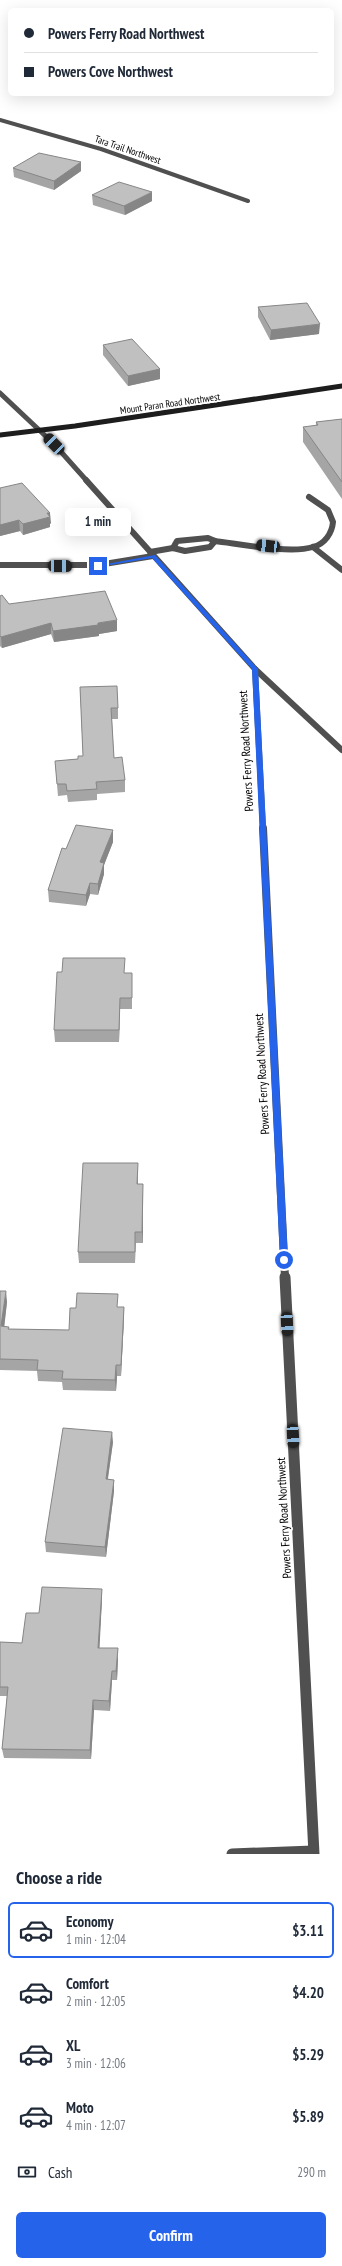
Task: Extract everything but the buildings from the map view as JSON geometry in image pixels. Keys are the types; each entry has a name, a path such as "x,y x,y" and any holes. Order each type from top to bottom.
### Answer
{"main road":[{"name":"Mount Paran Road Northwest","path":"0,435 40,431 342,386"}],"street":[{"name":"Tara Trail Northwest","path":"0,120 101,148 248,201"},
{"path":"0,393 40,431 255,669 342,750"},
{"path":"173,548 177,541 208,538 216,541 293,548 313,547 328,537 333,528 333,519 330,512 309,498"},
{"path":"0,565 98,566 173,548 185,550 210,547 216,541"},
{"path":"313,547 337,568 342,570"},
{"name":"Powers Ferry Road Northwest","path":"255,669 314,1852"},
{"path":"232,1854 314,1852"}],"route":[{"path":"98,566 153,556 255,669 284,1260"}]}
